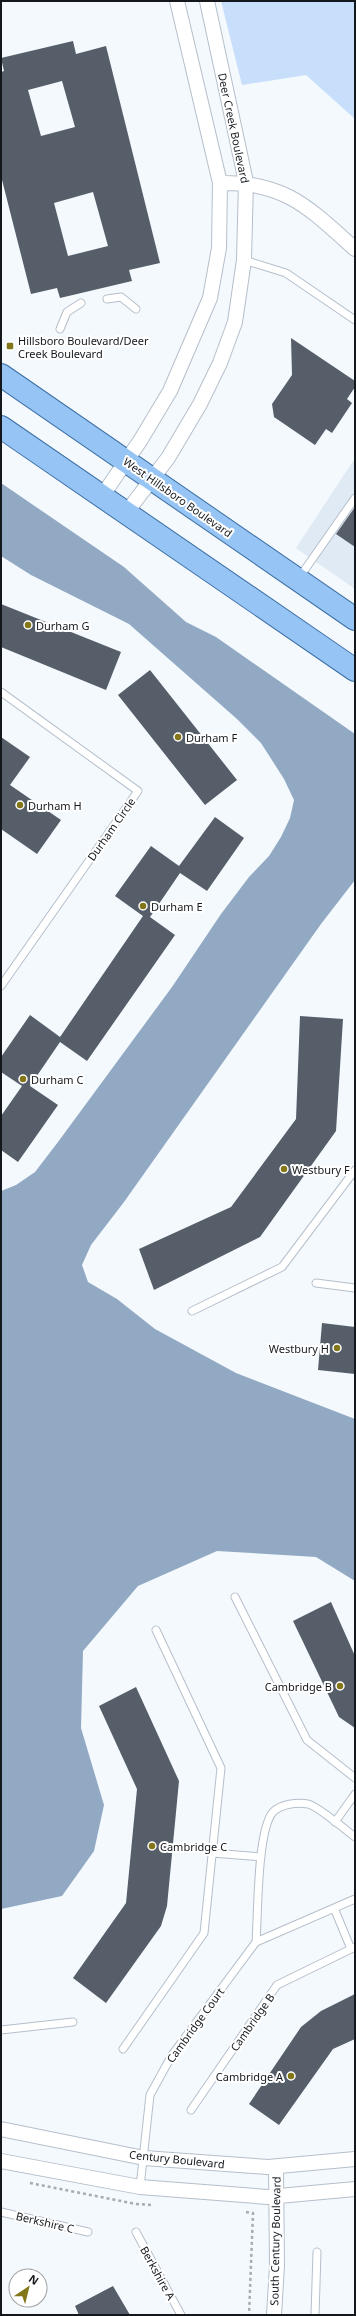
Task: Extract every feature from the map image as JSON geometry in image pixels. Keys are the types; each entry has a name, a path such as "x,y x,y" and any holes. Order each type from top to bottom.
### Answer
{"main road":[{"name":"West Hillsboro Boulevard","path":"1,375 298,580 354,616"},
{"path":"1,427 355,670"}],"street":[{"path":"102,496 170,391 210,298 219,248 220,183 177,1"},
{"name":"Deer Creek Boulevard","path":"126,513 153,481 200,404 220,363 235,322 244,260 246,182 207,1"},
{"path":"220,183 246,182 279,192 300,202 355,249"},
{"name":"Century Boulevard","path":"1,2129 144,2158 276,2166 355,2159"},
{"path":"1,2161 140,2187 277,2196 355,2189"},
{"name":"South Century Boulevard","path":"274,2315 277,2196 276,2166"}],"lane":[{"path":"244,260 286,273 355,320"},
{"path":"107,298 121,297 136,309"},
{"path":"60,330 67,312 81,303"},
{"path":"298,580 355,498"},
{"name":"Durham Circle","path":"1,692 138,791 1,986"},
{"path":"192,1311 282,1267 355,1170"},
{"path":"316,1283 355,1288"},
{"path":"234,1597 307,1740 355,1778"},
{"path":"123,2049 204,1933 221,1768 156,1630"},
{"path":"335,1822 355,1794"},
{"path":"256,1942 261,1857 266,1829 273,1812 289,1804 309,1804 355,1837"},
{"path":"213,1853 261,1857"},
{"name":"Cambridge Court","path":"140,2187 150,2095 172,2055 256,1942 355,1899"},
{"path":"334,1908 353,1948"},
{"name":"Cambridge B","path":"192,2110 277,1986 353,1948"},
{"path":"1,2030 73,2022"},
{"name":"Berkshire C","path":"1,2212 88,2232"},
{"name":"Berkshire A","path":"136,2232 181,2315"},
{"path":"315,2315 317,2252"}],"path":[{"path":"249,2315 253,2213"}],"shaded area":[{"path":"221,1 355,1 355,119 306,75 242,85"},
{"path":"355,458 355,589 296,548"},
{"path":"1,483 124,567 186,622 216,637 355,734 355,880 321,924 124,1202 91,1245 82,1265 88,1282 117,1299 155,1329 236,1373 355,1419 355,1581 316,1557 217,1551 138,1586 83,1651 81,1728 104,1805 94,1851 62,1896 1,1909 1,1191 16,1185 35,1172 58,1142 172,987 221,914 249,877 269,856 281,837 290,818 294,800 284,779 261,743 237,719 129,624 31,575 1,556"}],"building":[{"path":"73,41 76,54 106,46 160,263 129,270 132,281 60,298 57,288 31,294 1,176 1,72 4,71 1,58","holes":["62,81 75,127 41,136 28,90","93,192 108,246 68,256 54,203"]},
{"path":"291,338 355,381 355,387 347,399 352,403 332,433 326,429 315,445 274,417 272,404 292,375"},
{"path":"355,507 355,547 336,534"},
{"name":"Durham G","path":"1,604 121,652 106,690 1,647"},
{"name":"Durham F","path":"150,670 237,780 205,805 118,695"},
{"name":"Durham H","path":"1,737 30,757 10,785 61,820 37,854 1,829"},
{"path":"215,817 244,838 207,891 180,873 150,917 175,935 87,1061 60,1042 30,1086 58,1105 18,1162 1,1150 1,1116 22,1086 1,1072 1,1057 30,1015 60,1037 143,916 115,896 151,846 179,866"},
{"name":"Westbury F","path":"300,1016 343,1019 336,1131 260,1237 154,1290 139,1249 231,1207 296,1119"},
{"name":"Westbury H","path":"322,1323 355,1327 355,1374 318,1370"},
{"name":"Cambridge B","path":"331,1602 355,1656 355,1728 339,1717 293,1621"},
{"name":"Cambridge C","path":"136,1687 179,1781 167,1906 161,1926 106,2003 73,1978 126,1903 137,1789 99,1706"},
{"name":"Cambridge A","path":"355,1994 355,2039 333,2049 279,2125 249,2104 301,2027 321,2011"},
{"path":"113,2286 130,2315 79,2315 75,2306"}],"place":[{"name":"Hillsboro Boulevard/Deer Creek Boulevard","path":"10,346"},
{"name":"Durham G","path":"28,625"},
{"name":"Durham F","path":"178,737"},
{"name":"Durham H","path":"20,805"},
{"name":"Durham E","path":"143,906"},
{"name":"Durham C","path":"23,1079"},
{"name":"Westbury F","path":"284,1169"},
{"name":"Westbury H","path":"337,1348"},
{"name":"Cambridge B","path":"340,1686"},
{"name":"Cambridge C","path":"152,1846"},
{"name":"Cambridge A","path":"291,2076"}]}
